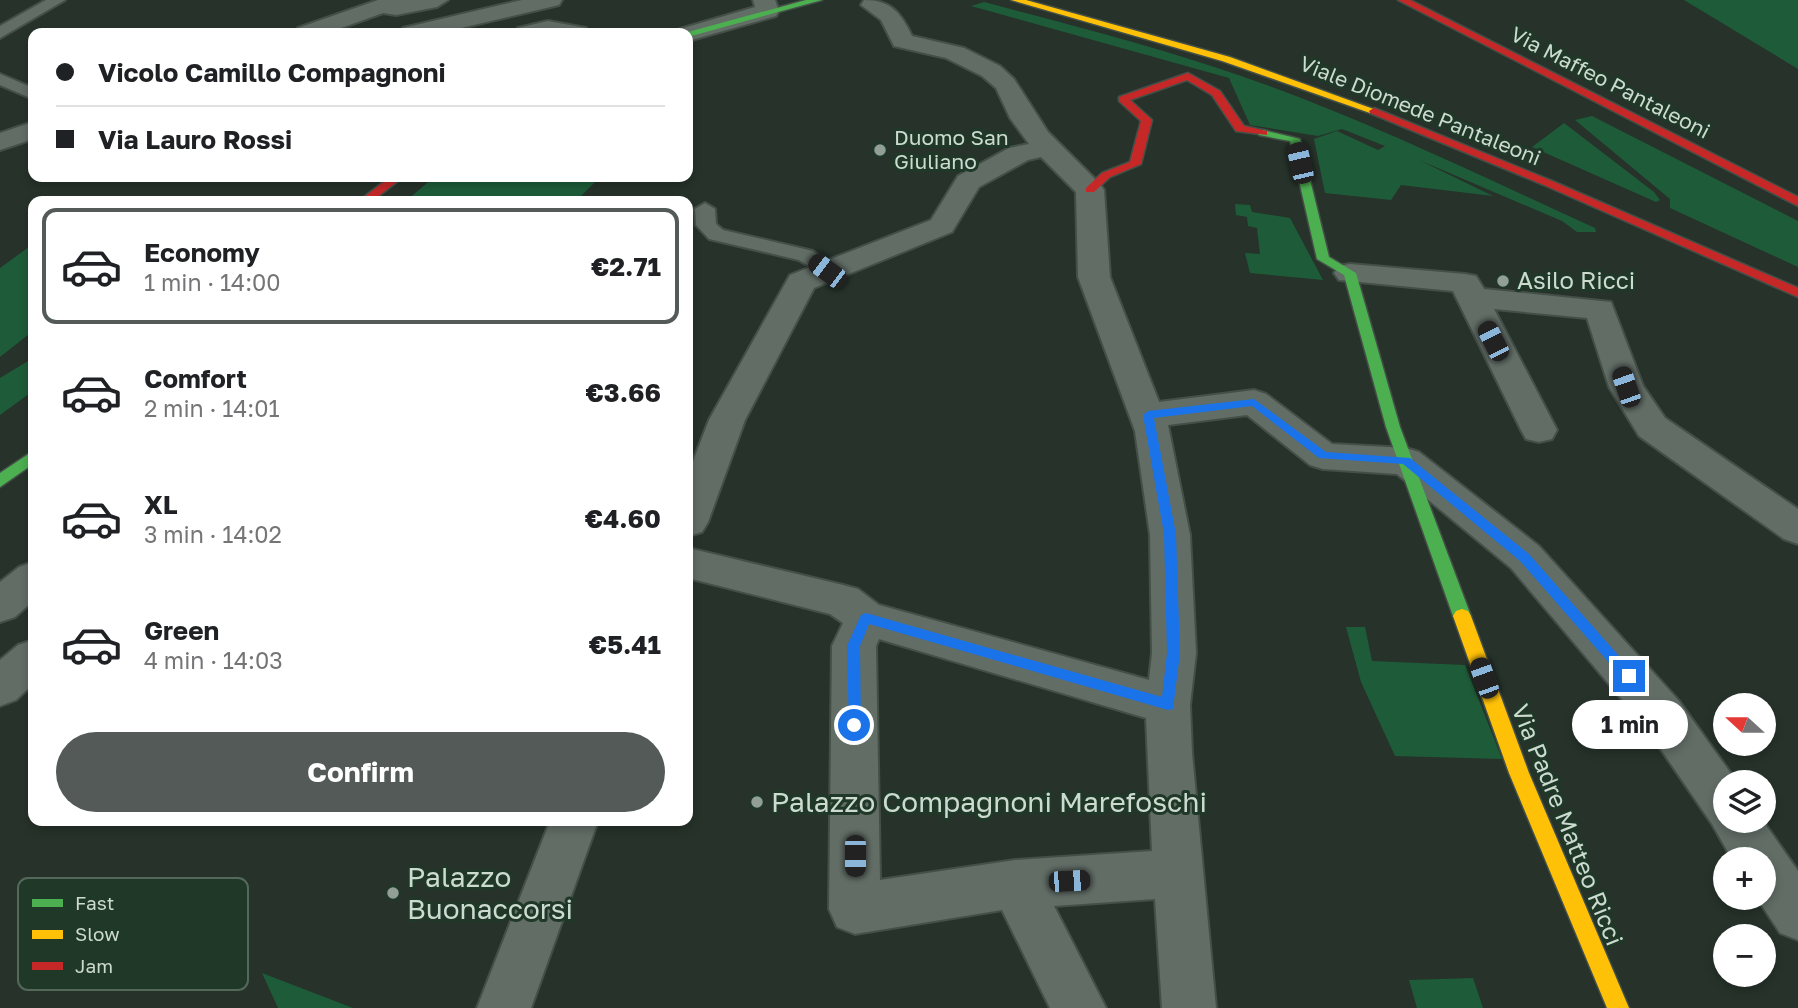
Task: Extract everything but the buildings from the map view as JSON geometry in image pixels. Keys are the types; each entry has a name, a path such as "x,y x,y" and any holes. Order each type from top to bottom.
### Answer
{"main road":[{"path":"766,6 817,0"},
{"name":"Viale Diomede Pantaleoni","path":"1016,0 1177,44 1296,82 1413,128 1798,293"},
{"name":"Via Maffeo Pantaleoni","path":"1403,0 1798,202"},
{"path":"1090,190 1106,175 1135,164 1147,120 1123,99 1188,76 1216,93 1240,130 1295,139 1323,258 1350,273"},
{"path":"372,196 390,182"},
{"name":"Via Padre Matteo Ricci","path":"1350,273 1375,369 1518,774 1618,1008"},
{"path":"0,481 28,460"}],"street":[{"path":"319,28 384,3 396,8 437,0"},
{"path":"432,28 551,0"},
{"path":"872,5 891,16 902,41 948,50 977,62 1003,81 1023,118 1046,148 1090,190 1094,276 1148,415 1170,534 1174,653 1168,705 1177,874 1189,1008"},
{"path":"693,32 766,6"},
{"path":"0,142 28,132"},
{"path":"693,509 721,433 761,352 801,282 942,226 968,182 1019,154 1046,148"},
{"path":"1350,273 1600,309 1626,387 1652,427 1798,529"},
{"path":"1468,290 1539,430"},
{"path":"1148,415 1254,402 1323,456 1406,461 1525,558 1663,715 1713,788"},
{"path":"693,564 843,601 866,618 1168,705"},
{"path":"0,605 28,582"},
{"path":"866,618 854,646 855,909 1015,884 1177,874"},
{"path":"0,687 28,662"},
{"path":"504,1008 572,826"},
{"path":"1776,882 1798,915"},
{"path":"1015,884 1079,1008"}],"lane":[{"path":"0,33 57,0"},
{"path":"0,79 28,92"},
{"path":"705,209 706,225 716,235 806,255 827,271"}],"green space":[{"path":"1684,0 1798,0 1798,69"},
{"path":"984,2 1180,56 1289,93 1465,168 1595,228 1596,232 1577,232 1562,221 1419,160 1493,196 1401,185 1391,200 1325,193 1314,139 1337,131 1378,150 1385,146 1342,129 1318,136 1250,125 1229,78 971,6"},
{"path":"1592,116 1798,221 1798,267 1670,208 1670,199 1575,120"},
{"path":"1564,123 1654,192 1660,200 1656,202 1532,147"},
{"path":"428,182 595,182 581,196 412,196"},
{"path":"1235,204 1250,205 1252,212 1290,218 1323,280 1250,273 1245,253 1260,254 1257,228 1248,226 1247,217 1236,215"},
{"path":"28,248 28,335 0,357 0,268"},
{"path":"28,361 28,395 0,415 0,378"},
{"path":"1346,627 1365,627 1372,661 1465,665 1502,759 1395,756 1361,682"},
{"path":"262,973 353,1008 278,1008"},
{"path":"1473,978 1483,1008 1417,1008 1409,980"}],"traffic: fast":[{"path":"693,33 817,0"},
{"path":"1263,133 1295,139 1323,259 1350,273 1393,427 1462,616"},
{"path":"0,481 28,460"}],"traffic: slow":[{"path":"1016,0 1226,59 1374,111"},
{"path":"1462,616 1519,773 1618,1008"}],"traffic: jam":[{"path":"1403,0 1798,202"},
{"path":"1090,190 1106,175 1135,164 1147,120 1123,99 1188,76 1216,93 1240,129 1263,133"},
{"path":"1374,111 1548,183 1798,293"},
{"path":"372,196 390,182"}],"place":[{"name":"Duomo San Giuliano","path":"880,150"},
{"name":"Asilo Ricci","path":"1503,281"},
{"name":"Palazzo Compagnoni Marefoschi","path":"757,802"},
{"name":"Palazzo Buonaccorsi","path":"393,893"}],"route":[{"path":"854,725 854,646 866,618 1168,705 1174,653 1170,534 1148,415 1254,402 1323,456 1406,461 1525,558 1629,676"}]}
